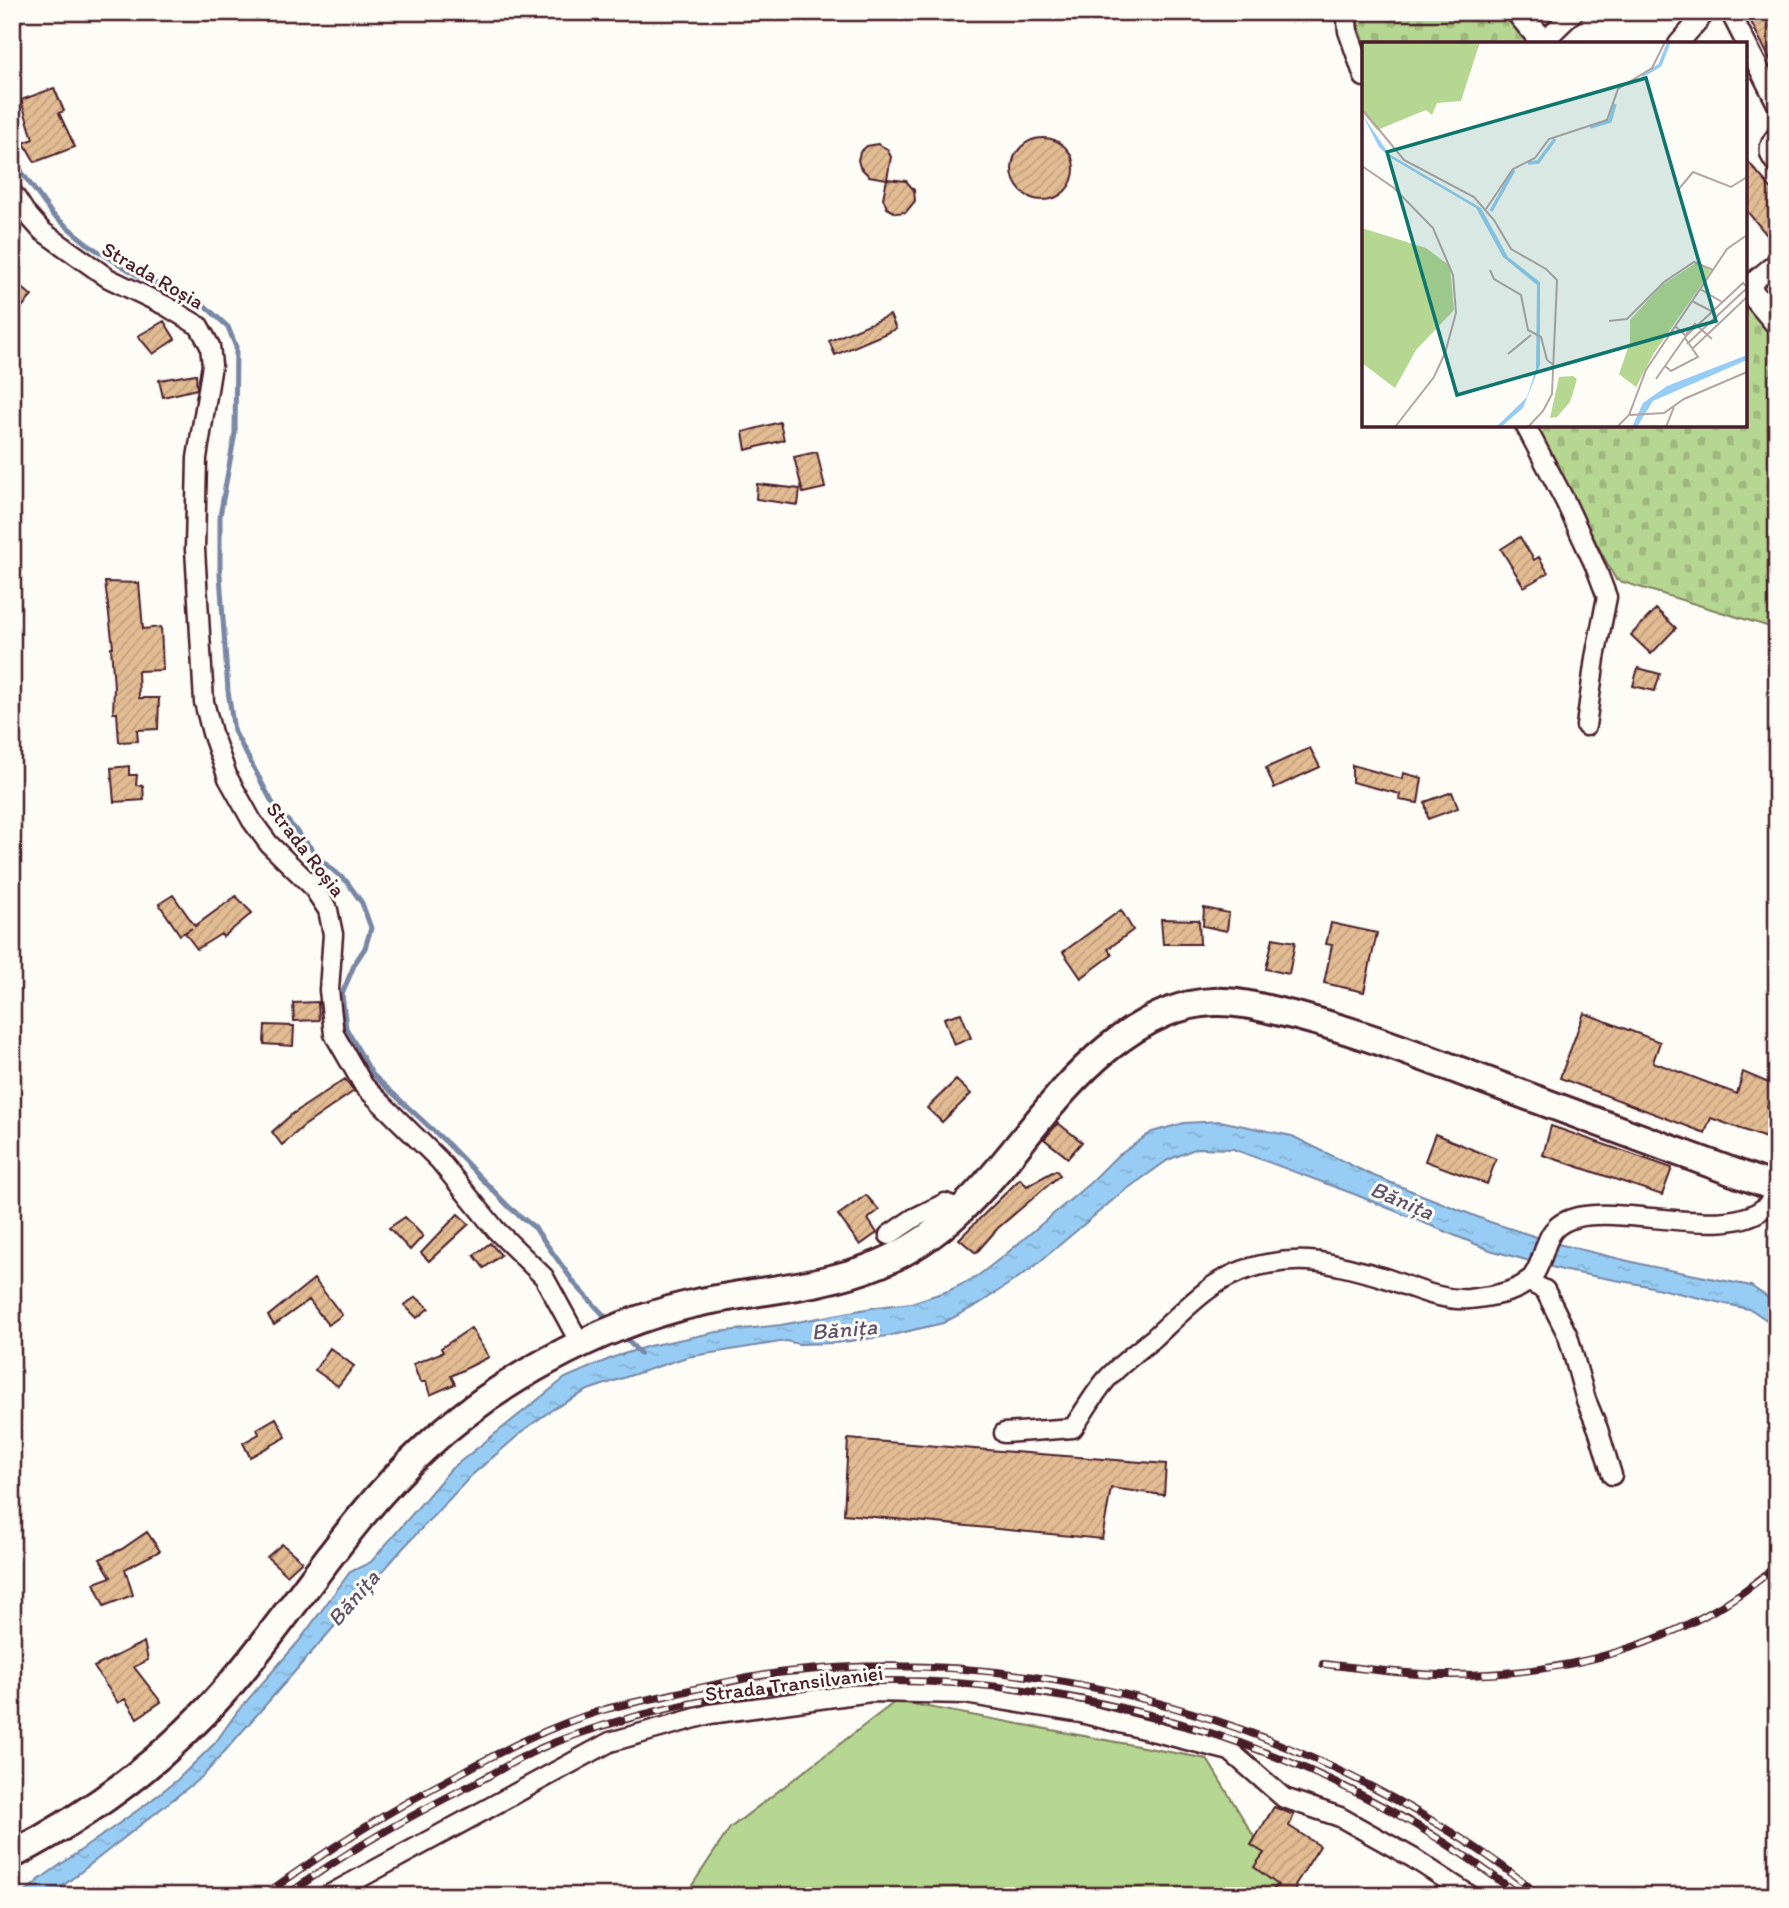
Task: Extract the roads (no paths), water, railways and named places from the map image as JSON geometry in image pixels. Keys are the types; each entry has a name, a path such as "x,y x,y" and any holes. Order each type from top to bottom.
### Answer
{"highway":[{"path":"12,1855 56,1831 118,1790 145,1770 203,1716 386,1487 427,1446 494,1393 591,1340 642,1320 693,1304 822,1281 866,1269 912,1247 944,1226 962,1210 1062,1093 1106,1050 1164,1013 1216,1002 1255,1006 1295,1015 1380,1041 1777,1189"}],"main road":[{"path":"1518,12 1543,42"},
{"path":"1747,287 1777,323"}],"street":[{"path":"1346,12 1348,31 1362,72"},
{"path":"1545,42 1574,12"},
{"path":"1680,42 1706,12"},
{"path":"1730,12 1745,42"},
{"path":"1747,45 1777,103"},
{"path":"1777,135 1769,146 1770,157 1777,165"},
{"name":"Strada Roșia","path":"12,192 42,232 108,278 166,306 199,326 210,346 212,365 197,458 195,549 204,702 228,778 252,821 270,844 312,886 328,910 333,934 329,990 334,1034 364,1086 439,1160 496,1230 544,1278 591,1340"},
{"path":"1747,285 1777,262"},
{"path":"1526,427 1565,501 1607,597 1586,726"},
{"path":"1004,1433 1073,1427 1106,1380 1207,1290 1235,1274 1270,1263 1297,1261 1333,1264 1441,1297 1465,1299 1501,1294 1530,1279 1551,1231 1561,1223 1580,1217 1598,1216 1725,1223 1747,1218 1766,1207 1777,1189"},
{"path":"889,1235 932,1208 945,1203 962,1210"},
{"path":"1530,1279 1545,1290 1569,1336 1586,1400 1612,1475"},
{"name":"Strada Transilvaniei","path":"327,1896 610,1742 710,1714 871,1692 965,1694 1068,1711 1230,1751 1284,1798 1340,1818 1413,1858 1471,1896"}],"water":[{"name":"Bănița","path":"1220,1121 1292,1136 1369,1174 1490,1222 1558,1244 1649,1266 1751,1286 1777,1304 1777,1327 1752,1310 1566,1271 1490,1250 1354,1194 1233,1149 1197,1148 1168,1160 1120,1194 1031,1269 979,1304 943,1323 888,1336 835,1343 799,1344 786,1341 687,1357 588,1390 553,1409 472,1475 404,1547 204,1775 50,1896 21,1896 40,1879 177,1780 215,1743 237,1712 299,1641 350,1572 371,1562 451,1469 565,1378 614,1357 649,1346 717,1332 781,1325 911,1303 948,1291 975,1278 1006,1254 1090,1183 1115,1158 1152,1132 1184,1123"}],"waterway":[{"path":"12,152 23,174 52,214 90,246 140,277 201,302 228,327 236,347 235,433 220,516 220,575 228,691 234,731 272,802 321,860 347,882 362,903 371,928 365,948 355,963 342,994 346,1028 372,1074 448,1144 510,1208 535,1228 575,1284 611,1323"},
{"path":"622,1335 640,1353"}],"railway":[{"path":"1323,1664 1440,1675 1531,1670 1575,1663 1619,1652 1702,1617 1741,1593 1777,1565"},
{"path":"263,1896 334,1847 407,1802 493,1756 565,1723 612,1708 745,1678 787,1672 866,1667 945,1668 1023,1675 1101,1689 1178,1709 1253,1734 1326,1764 1396,1800 1470,1844 1540,1896"},
{"path":"286,1896 331,1864 402,1822 528,1754 566,1738 628,1718 713,1699 796,1686 846,1682 935,1682 1025,1690 1114,1706 1202,1730 1287,1761 1369,1799 1447,1844 1520,1896"}]}
